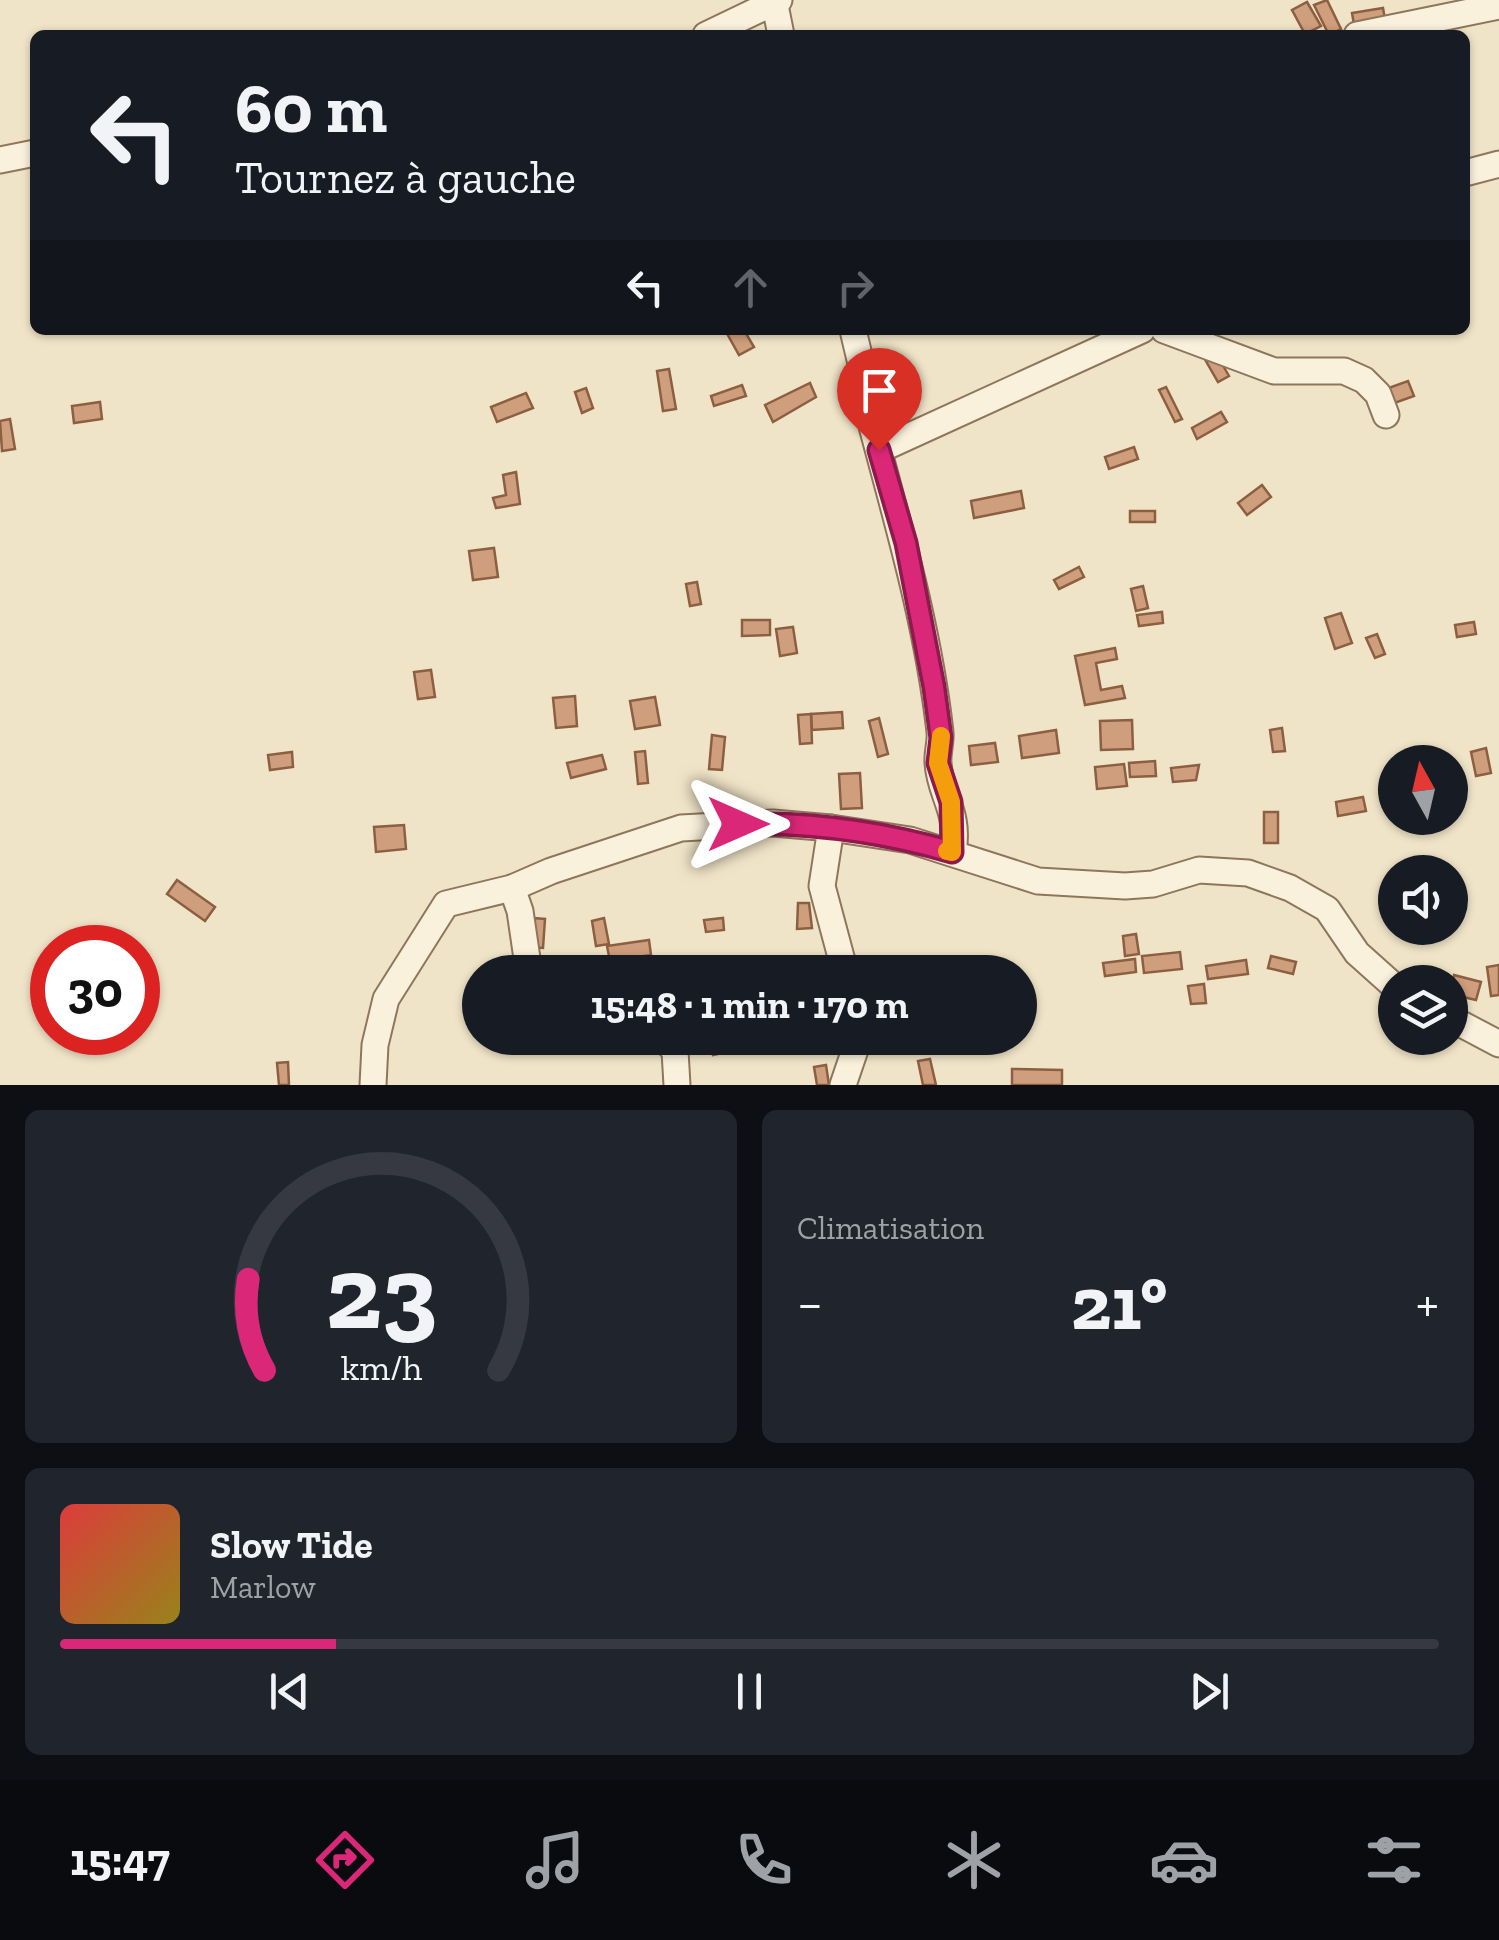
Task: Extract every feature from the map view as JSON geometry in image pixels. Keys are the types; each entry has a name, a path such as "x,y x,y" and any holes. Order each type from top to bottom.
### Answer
{"street":[{"path":"716,30 776,0 780,30"},
{"path":"1381,30 1499,6"},
{"path":"0,160 30,154"},
{"path":"1470,172 1499,164"},
{"path":"853,335 862,368 862,388 906,543 934,687 941,738 938,763 951,802 952,852"},
{"path":"879,450 1131,335"},
{"path":"1177,335 1274,371 1344,371 1364,380 1378,394 1386,415"},
{"path":"373,1085 375,1046 386,999 446,904 512,888 551,871 682,828 773,823 831,828 910,840 1038,881 1153,884 1199,870 1248,873 1290,888 1327,909 1357,953 1378,972"},
{"path":"831,828 822,886 840,955"},
{"path":"512,888 526,955"},
{"path":"1468,1028 1499,1044"},
{"path":"675,1055 677,1085"},
{"path":"843,1085 853,1055"}],"building":[{"path":"1327,0 1341,29 1326,30 1314,5"},
{"path":"1307,2 1321,26 1303,30 1292,10"},
{"path":"1383,8 1386,25 1355,30 1352,13"},
{"path":"728,335 747,335 754,347 739,355"},
{"path":"1214,350 1229,376 1218,382 1203,356"},
{"path":"669,369 676,409 663,411 657,371"},
{"path":"1408,381 1414,396 1389,405 1383,390"},
{"path":"810,383 816,397 773,422 765,405"},
{"path":"742,385 746,396 714,406 711,396"},
{"path":"1166,387 1182,419 1175,422 1159,390"},
{"path":"586,388 593,408 582,413 575,392"},
{"path":"526,393 533,408 497,422 491,407"},
{"path":"100,402 102,419 74,423 72,406"},
{"path":"1221,412 1227,422 1197,439 1192,428"},
{"path":"10,419 15,449 2,451 0,421"},
{"path":"1134,447 1138,459 1109,469 1105,457"},
{"path":"516,472 520,504 496,508 493,498 506,495 503,475"},
{"path":"1262,485 1271,497 1247,515 1238,503"},
{"path":"1021,491 1024,508 974,518 971,501"},
{"path":"1130,511 1155,511 1155,522 1130,522"},
{"path":"494,548 498,577 473,580 469,551"},
{"path":"1079,567 1084,577 1059,589 1054,580"},
{"path":"697,582 701,604 690,606 686,584"},
{"path":"1143,586 1148,608 1136,611 1131,589"},
{"path":"1162,612 1163,623 1139,626 1137,615"},
{"path":"1341,613 1352,643 1335,649 1325,618"},
{"path":"742,620 770,620 770,635 742,636"},
{"path":"1474,622 1476,634 1457,637 1455,625"},
{"path":"793,627 797,653 780,656 776,629"},
{"path":"1377,634 1385,654 1375,658 1366,638"},
{"path":"1115,648 1117,659 1096,663 1101,690 1122,686 1125,698 1085,705 1075,656"},
{"path":"431,670 435,697 418,699 414,672"},
{"path":"575,696 577,726 556,728 553,698"},
{"path":"655,697 660,725 635,729 630,701"},
{"path":"842,712 843,728 812,730 811,714"},
{"path":"811,714 812,743 800,744 798,715"},
{"path":"879,718 888,754 878,757 869,721"},
{"path":"1132,720 1133,749 1101,750 1100,721"},
{"path":"1282,728 1285,751 1273,752 1270,730"},
{"path":"1056,730 1059,753 1022,758 1019,736"},
{"path":"712,735 725,737 722,770 709,769"},
{"path":"995,743 998,762 971,765 969,746"},
{"path":"1486,748 1491,773 1476,776 1471,752"},
{"path":"645,751 648,783 638,784 635,752"},
{"path":"292,752 293,767 270,770 268,755"},
{"path":"602,755 606,769 571,778 567,763"},
{"path":"1155,761 1156,776 1130,777 1129,763"},
{"path":"1124,764 1127,786 1097,789 1095,767"},
{"path":"1199,765 1196,780 1173,782 1171,768"},
{"path":"860,773 862,808 841,809 839,774"},
{"path":"1363,797 1366,811 1338,816 1336,802"},
{"path":"1264,812 1278,812 1278,843 1264,843"},
{"path":"404,825 406,849 376,852 374,827"},
{"path":"177,880 215,907 205,921 167,894"},
{"path":"798,903 809,903 812,928 797,929"},
{"path":"533,918 545,919 543,948 531,947"},
{"path":"604,918 609,944 596,946 592,921"},
{"path":"723,918 724,930 706,932 704,920"},
{"path":"1136,934 1139,954 1125,956 1123,936"},
{"path":"649,940 651,955 609,955 607,946"},
{"path":"1180,952 1182,969 1144,973 1142,956"},
{"path":"1271,956 1296,962 1293,974 1268,968"},
{"path":"1135,959 1136,972 1105,976 1103,963"},
{"path":"1246,960 1248,974 1208,979 1206,966"},
{"path":"1499,965 1499,995 1491,996 1487,967"},
{"path":"1468,979 1481,982 1476,1000 1468,998"},
{"path":"1204,984 1206,1003 1191,1004 1188,986"},
{"path":"930,1059 936,1085 923,1085 918,1061"},
{"path":"288,1062 289,1085 279,1085 277,1063"},
{"path":"826,1065 829,1085 817,1085 814,1067"},
{"path":"1012,1069 1062,1070 1062,1085 1012,1085"}],"slow traffic":[{"path":"941,736 938,763 951,802 955,838 952,852 947,851"}],"route":[{"path":"738,824 842,829 910,840 952,852 955,838 951,802 938,763 941,738 934,687 906,543 879,450"}]}
